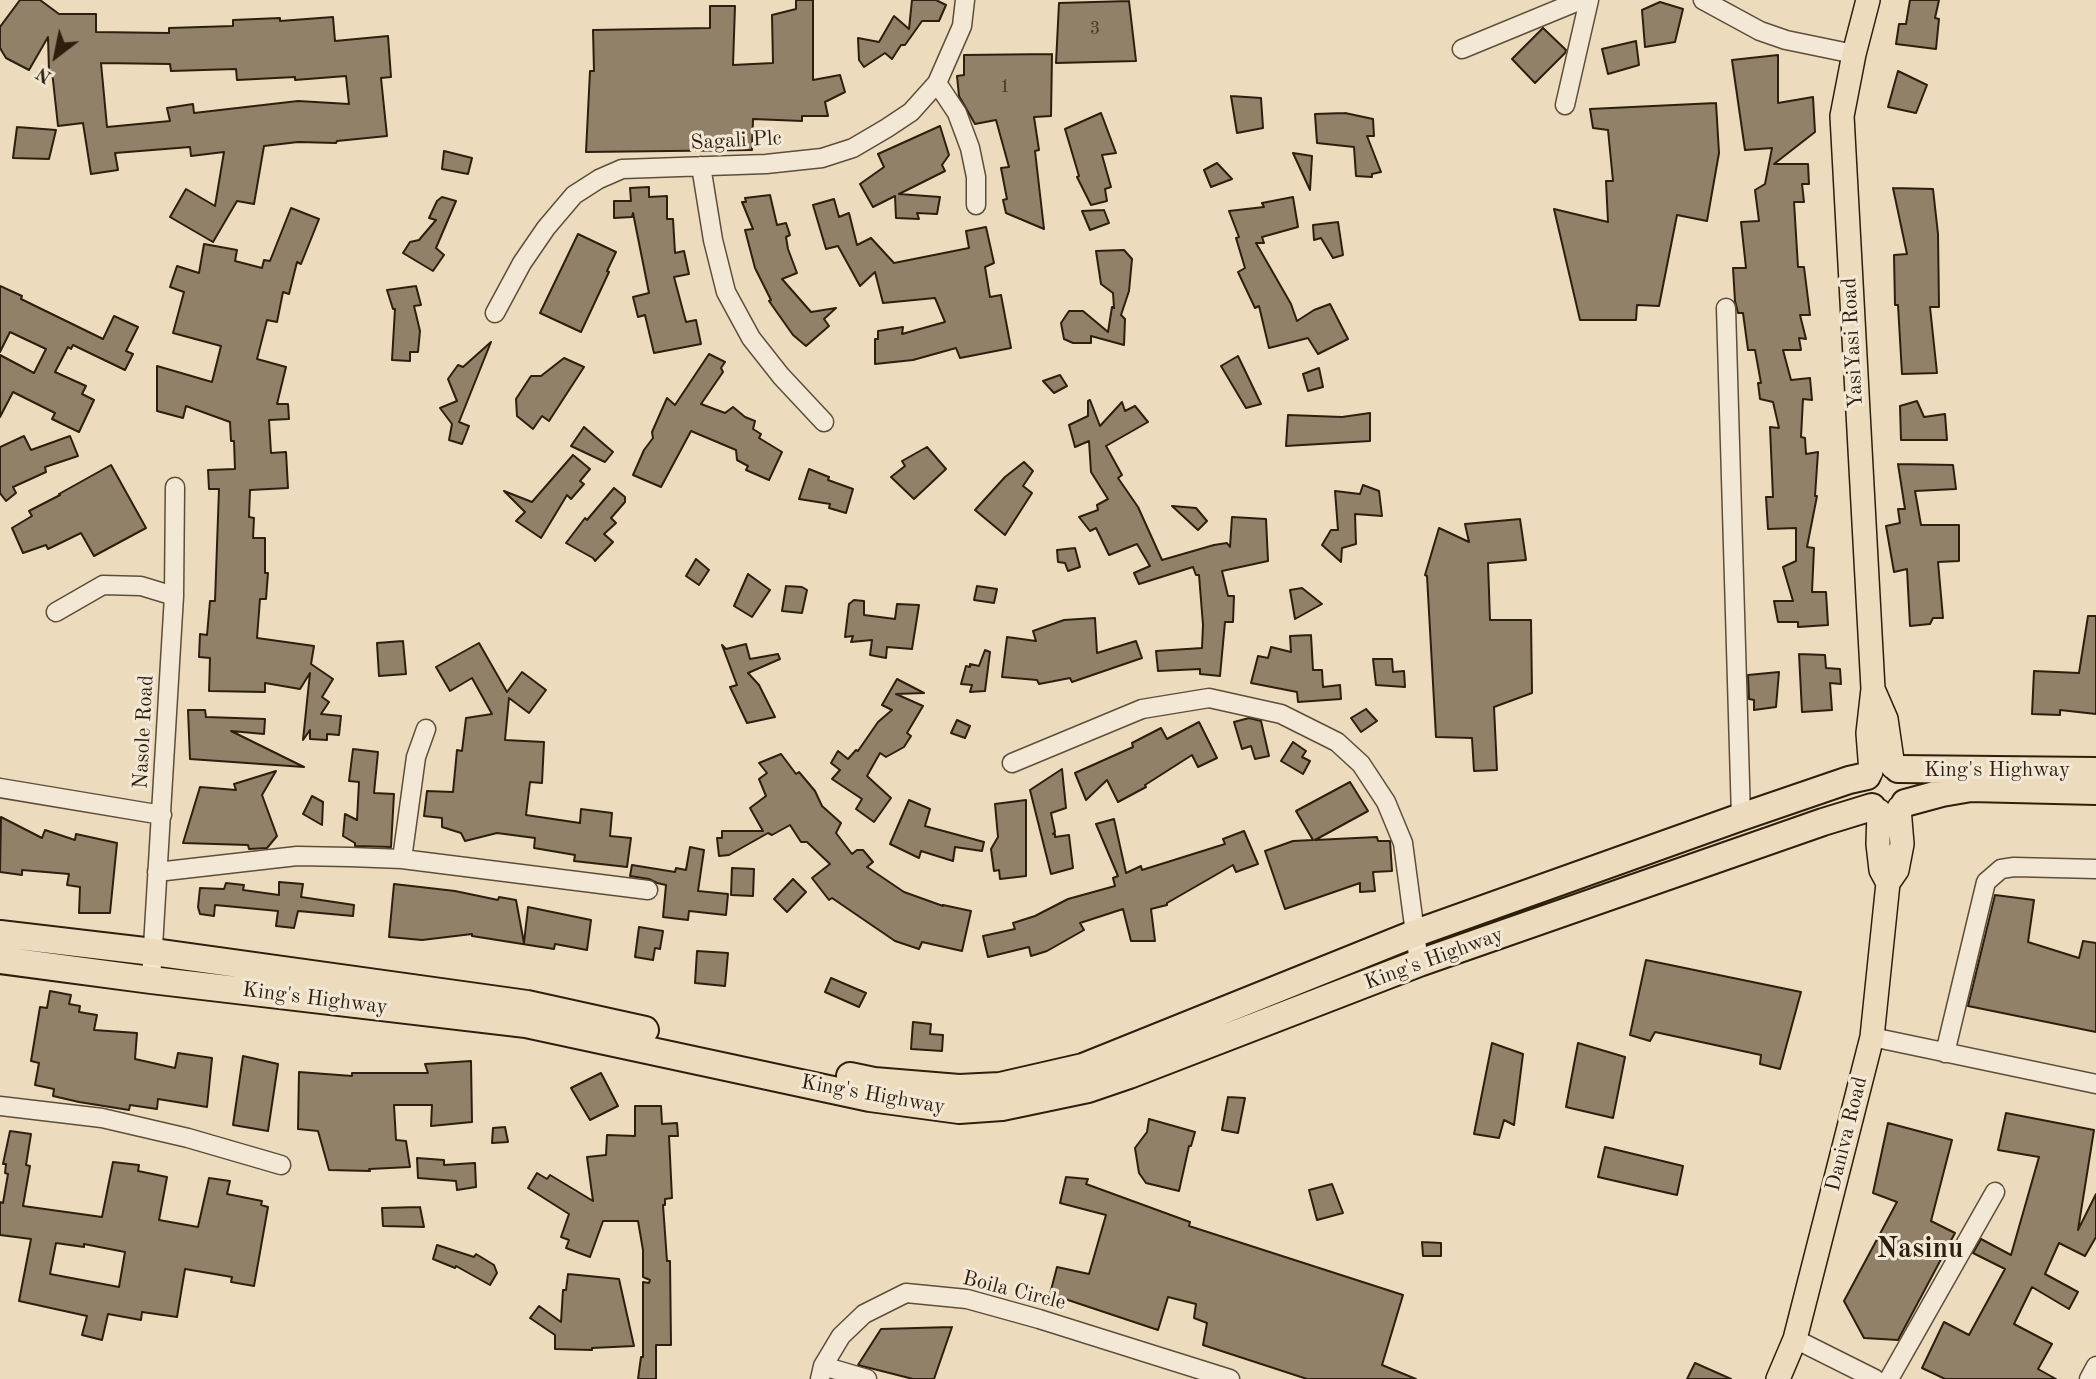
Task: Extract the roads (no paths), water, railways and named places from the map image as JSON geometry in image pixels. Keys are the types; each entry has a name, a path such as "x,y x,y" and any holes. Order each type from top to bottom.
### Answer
{"highway":[{"name":"King's Highway","path":"0,934 153,952 527,1004 874,1081 959,1088 1000,1086 1083,1068 1416,933 1849,780 1882,771 2096,771"},
{"path":"1882,771 1905,776 1909,785 1909,794 1889,807 1863,793 1882,771"},
{"name":"King's Highway","path":"0,960 526,1024 870,1098 959,1110 1002,1107 1088,1089 1419,963 1823,822 1971,788 2096,791"}],"main road":[{"name":"YasiYasi Road","path":"1868,0 1842,116 1873,690 1868,733 1882,771"},
{"name":"Daniva Road","path":"1778,1379 1795,1339 1872,1037 1888,883 1897,870 1902,844 1889,807"}],"street":[{"name":"Sagali Plc","path":"495,313 540,237 574,195 599,179 622,169 766,164 822,158 853,148 911,112 937,83 961,26 965,0"},
{"path":"1462,49 1581,0"},
{"path":"1565,105 1589,0"},
{"path":"1703,0 1760,31 1786,40 1854,54"},
{"path":"937,83 957,113 970,148 976,177 976,205"},
{"path":"701,166 713,240 726,292 751,338 781,376 824,422"},
{"path":"1726,308 1741,817"},
{"name":"Nasole Road","path":"151,980 174,596 176,487"},
{"path":"56,612 103,585 141,586 174,596"},
{"path":"1012,762 1142,709 1209,698 1281,714 1337,742 1361,764 1386,802 1403,844 1419,963"},
{"path":"402,859 416,757 426,729"},
{"path":"0,788 162,815"},
{"path":"157,872 298,856 402,859 648,890"},
{"path":"1945,1053 1986,882 2001,869 2014,867 2096,869"},
{"path":"1872,1037 2096,1084"},
{"path":"0,1106 102,1118 188,1138 281,1165"},
{"path":"1889,1379 1994,1192"},
{"name":"Boila Circle","path":"822,1372 841,1336 864,1314 906,1293 967,1299 1039,1318 1230,1379"},
{"path":"1795,1339 1875,1379"},
{"path":"2090,1379 2096,1367"},
{"path":"822,1372 867,1379"}],"district":[{"name":"Nasinu","path":"1920,1250"}]}
